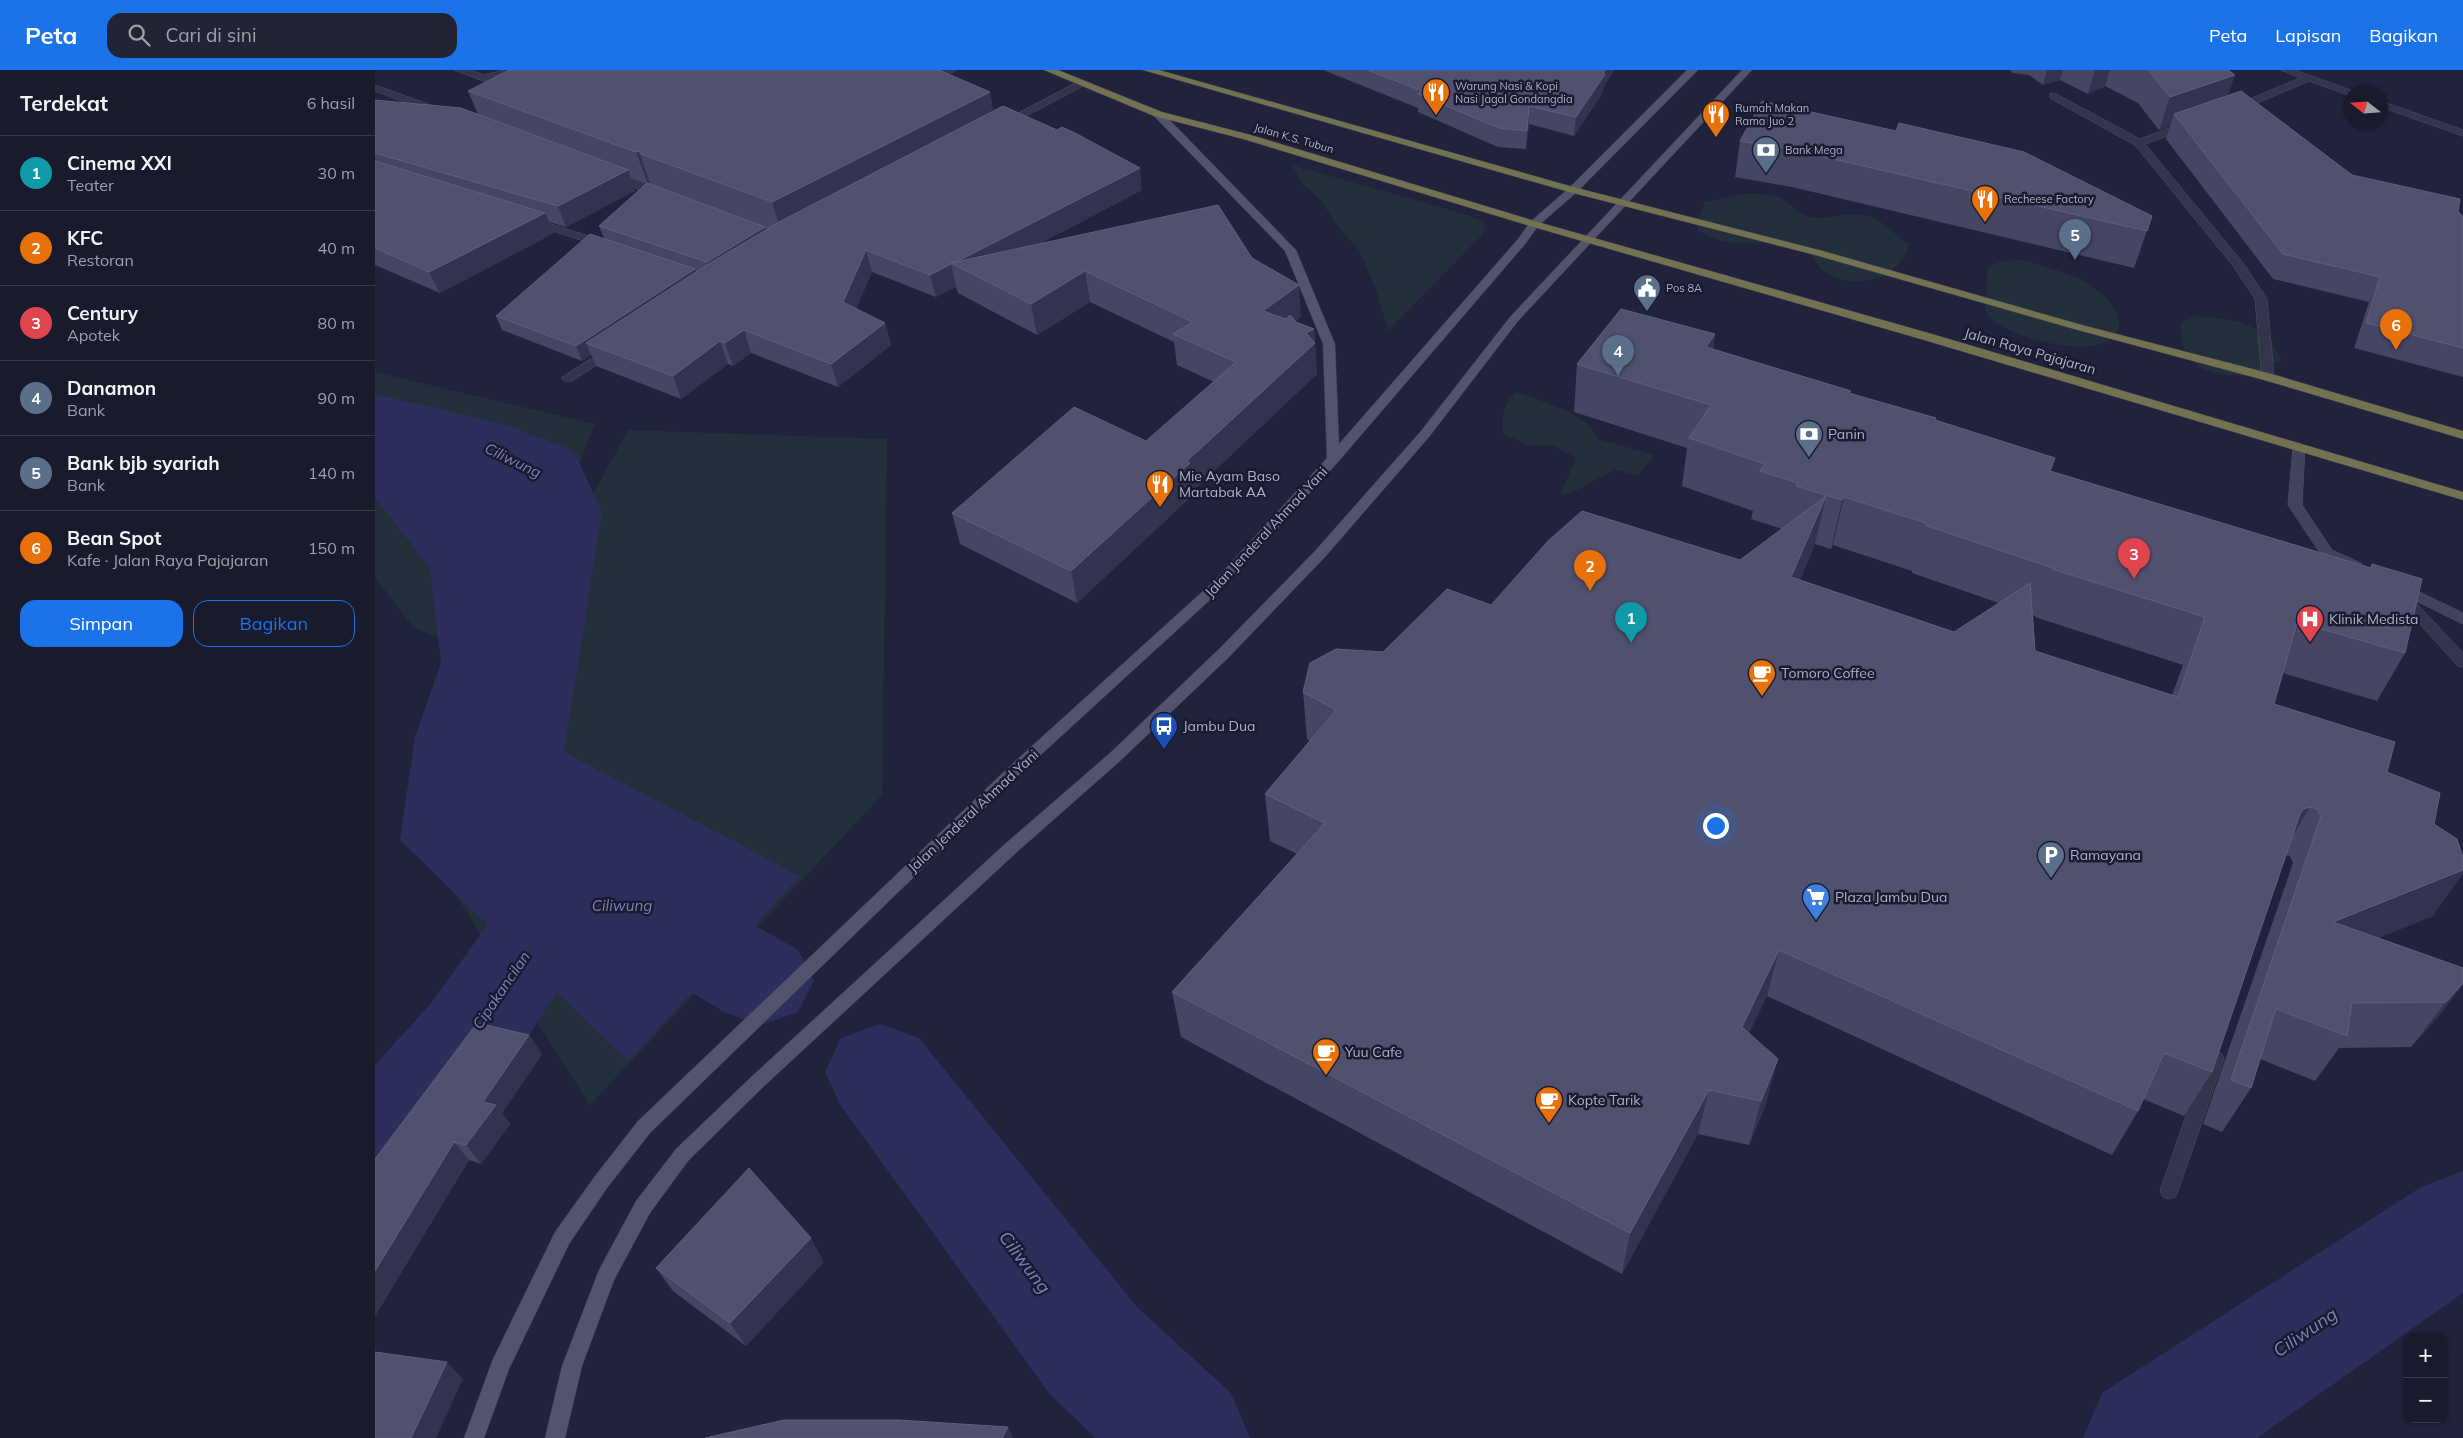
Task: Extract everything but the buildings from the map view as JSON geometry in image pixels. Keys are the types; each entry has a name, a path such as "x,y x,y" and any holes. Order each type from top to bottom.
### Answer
{"highway":[{"name":"Jalan K.S. Tubun","path":"1049,70 1158,114 1257,140 1587,239"},
{"name":"Jalan K.S. Tubun","path":"1148,70 1573,190 1625,202"},
{"path":"1625,202 1819,253 2078,327 2268,377 2463,435"},
{"name":"Jalan Raya Pajajaran","path":"1587,239 2463,496"}],"main road":[{"name":"Jalan Jenderal Ahmad Yani","path":"474,1438 500,1366 562,1238 601,1182 644,1127 1016,769 1218,585 1333,460 1523,241 1534,224 1573,190 1693,70"},
{"path":"555,1438 572,1366 607,1276 643,1207 682,1155 755,1084 938,915 1115,757 1224,653 1320,554 1425,434 1514,319 1747,70"},
{"path":"1158,114 1290,250 1329,344 1333,460"}],"street":[{"path":"460,70 484,78 515,70"},
{"path":"937,70 951,70"},
{"path":"2286,70 2343,90"},
{"path":"2223,112 2261,99 2309,78"},
{"path":"993,129 1080,84"},
{"path":"375,88 449,115"},
{"path":"2054,96 2139,143 2239,264 2261,299 2268,377"},
{"path":"2388,106 2463,133"},
{"path":"2139,143 2195,122"},
{"path":"607,174 672,198"},
{"path":"523,218 614,248"},
{"path":"568,378 616,346"},
{"path":"2299,447 2295,505 2327,553 2370,573"},
{"path":"2387,581 2463,618"},
{"path":"2387,581 2463,662"},
{"path":"2169,1191 2221,1041"}],"shaded area":[{"path":"1292,165 1468,215 1480,220 1486,226 1480,237 1388,331 1376,289 1359,250 1336,224 1319,198 1302,183"},
{"path":"1745,194 1766,194 1782,198 1800,213 1811,217 1825,218 1858,214 1871,217 1909,244 1905,256 1888,273 1864,281 1851,281 1839,279 1827,273 1819,266 1809,252 1771,243 1724,241 1698,230 1696,219 1702,212 1704,202"},
{"path":"2021,260 2076,277 2101,293 2109,301 2119,319 2119,327 2114,336 2104,343 2090,346 2055,344 2020,334 1995,322 1985,310 1988,267 2002,261"},
{"path":"2197,316 2236,321 2248,325 2268,338 2276,348 2281,360 2257,372 2241,375 2224,375 2200,367 2188,356 2183,344 2181,331 2181,322"},
{"path":"375,372 595,424 526,597 449,641 414,628 375,577"},
{"path":"1516,392 1574,414 1592,429 1598,439 1655,455 1638,475 1615,470 1573,492 1560,495 1576,458 1555,446 1528,445 1503,434 1504,411 1508,401"},
{"path":"628,430 887,439 882,795 590,1105 425,847 495,675"}],"water":[{"name":"Ciliwung","path":"375,394 509,426 574,451 602,512 564,752 800,876 628,1061 400,840 415,737 441,663 430,568 375,498"}],"waterway":[{"name":"Cipakancilan","path":"375,1146 470,1035 580,874"},
{"name":"Ciliwung","path":"609,891 761,981"},
{"name":"Ciliwung","path":"880,1072 1093,1350 1186,1438"},
{"name":"Ciliwung","path":"2147,1438 2463,1225"}],"place":[{"name":"Warung Nasi & Kopi Nasi Jagal Gondangdia","path":"1436,116"},
{"name":"Rumah Makan Rama Juo 2","path":"1716,138"},
{"name":"Bank Mega","path":"1766,174"},
{"name":"Recheese Factory","path":"1985,223"},
{"name":"Bank bjb syariah","path":"2075,260"},
{"name":"Pos 8A","path":"1647,312"},
{"name":"Bean Spot","path":"2396,350"},
{"name":"Danamon","path":"1618,376"},
{"name":"Panin","path":"1809,458"},
{"name":"Mie Ayam Baso Martabak AA","path":"1160,508"},
{"name":"Century","path":"2134,579"},
{"name":"KFC","path":"1590,591"},
{"name":"Cinema XXI","path":"1631,643"},
{"name":"Klinik Medista","path":"2310,643"},
{"name":"Tomoro Coffee","path":"1762,697"},
{"name":"Jambu Dua","path":"1164,750"},
{"name":"Ramayana","path":"2051,879"},
{"name":"Plaza Jambu Dua","path":"1816,921"},
{"name":"Yuu Cafe","path":"1326,1076"},
{"name":"Kopte Tarik","path":"1549,1124"}]}
